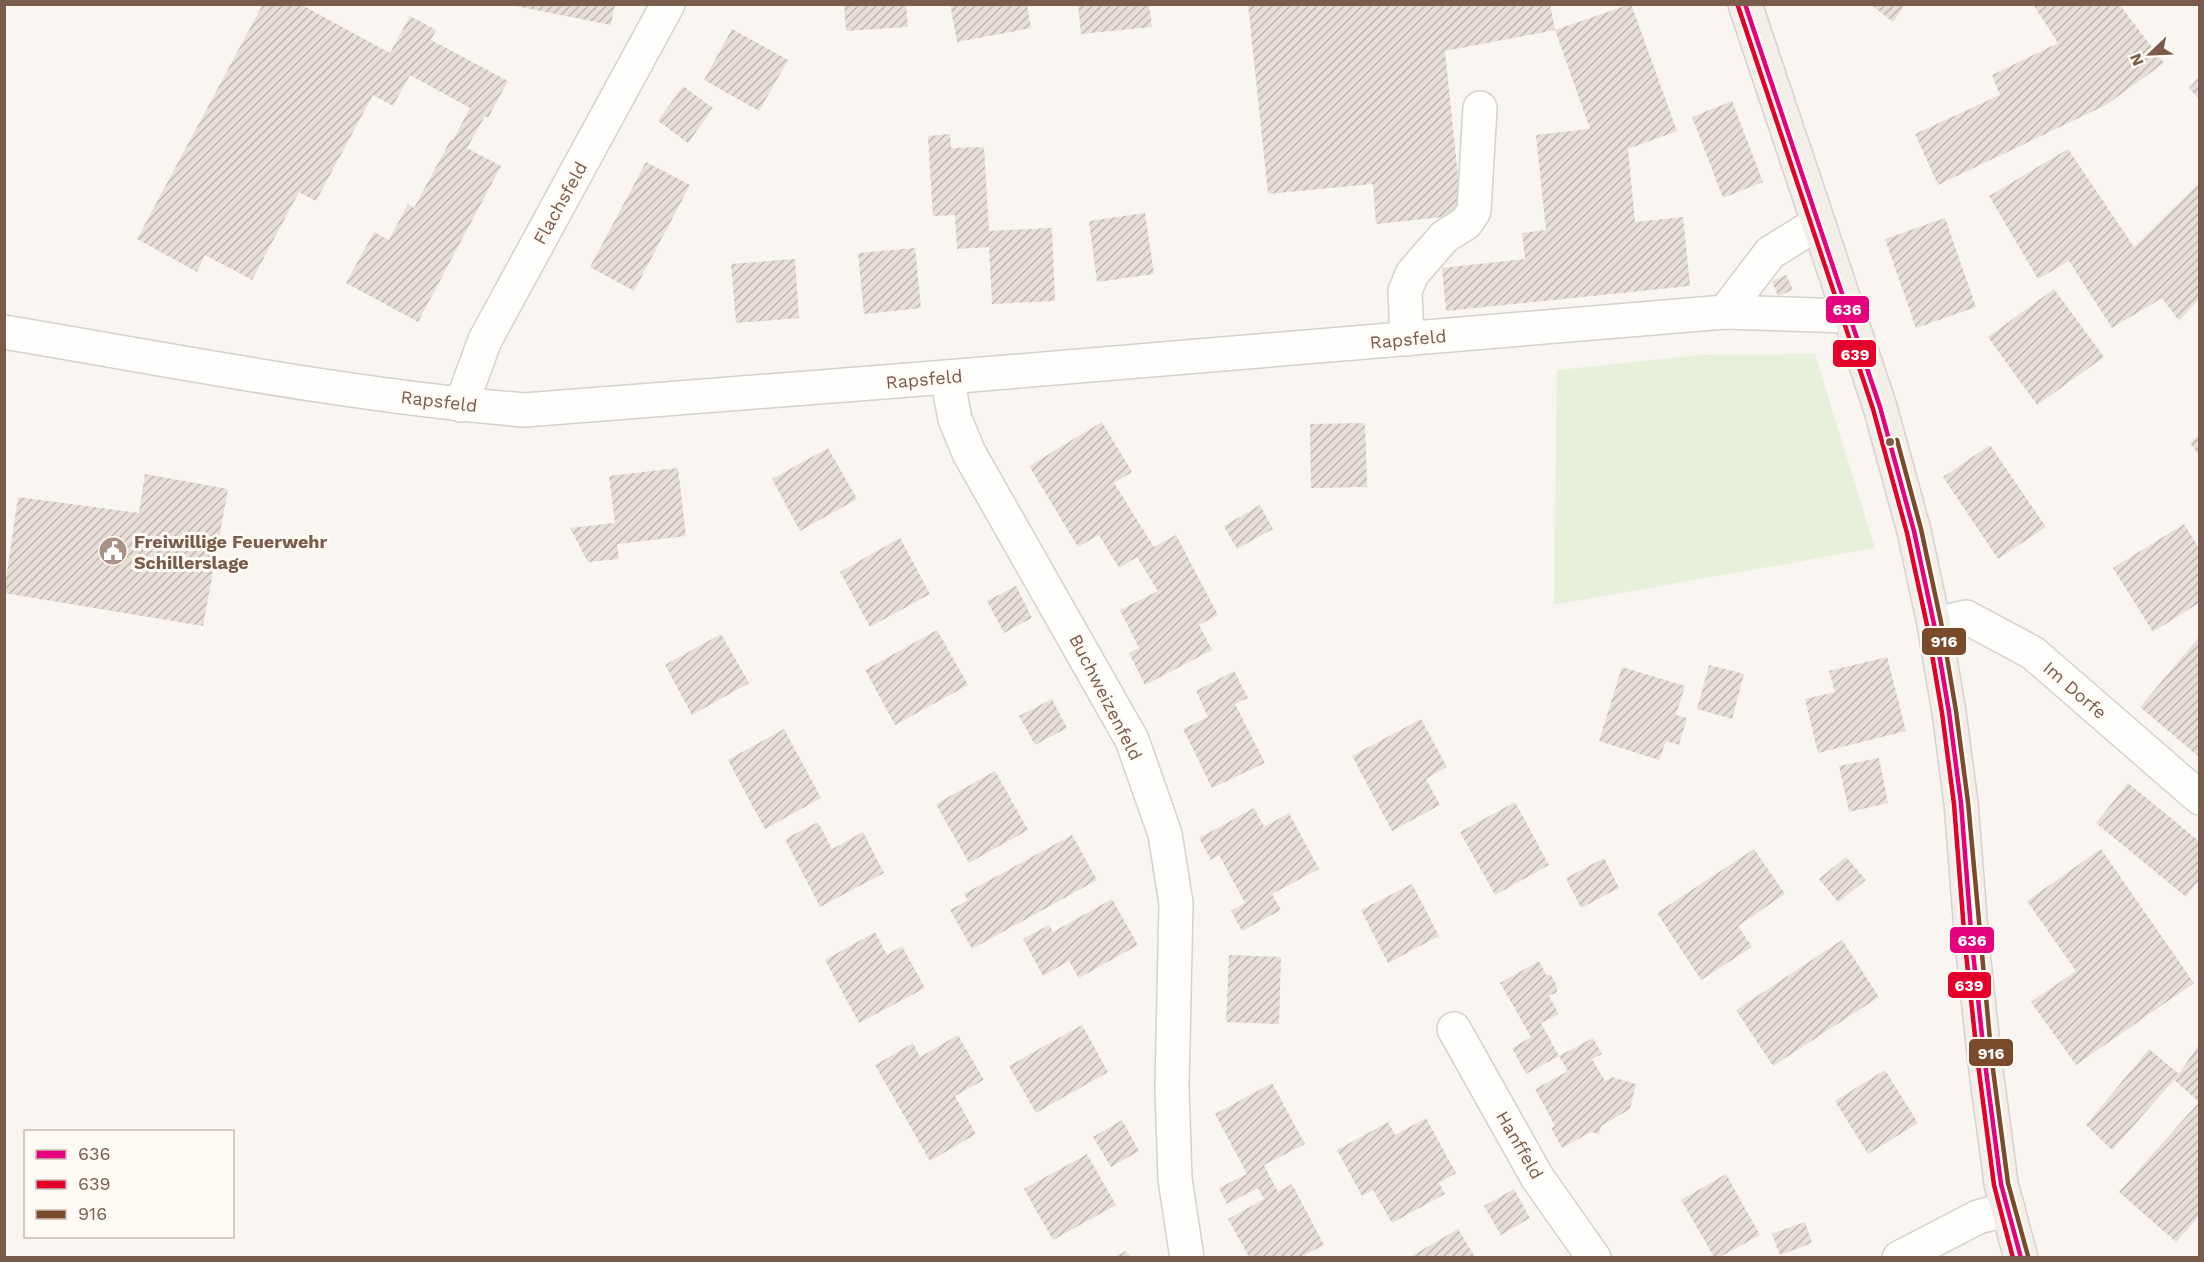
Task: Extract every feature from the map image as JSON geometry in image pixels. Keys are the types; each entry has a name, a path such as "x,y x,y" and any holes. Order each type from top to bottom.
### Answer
{"main road":[{"path":"1744,4 1890,442 1914,531 1934,624 1949,712 1961,803 1985,1064 2001,1184 2021,1257"}],"street":[{"name":"Flachsfeld","path":"461,405 485,340 668,4"},
{"path":"1407,339 1405,291 1412,274 1444,237 1466,223 1474,210 1480,108"},
{"path":"1725,312 1770,253 1818,223"},
{"name":"Rapsfeld","path":"4,332 263,376 461,405 525,410 1725,312 1847,316"},
{"name":"Buchweizenfeld","path":"947,377 955,419 969,453 1132,740 1165,834 1176,903 1172,1087 1175,1179 1187,1257"},
{"name":"Im Dorfe","path":"1934,624 1966,617 2033,653 2199,798"},
{"name":"Hanffeld","path":"1454,1029 1537,1177 1594,1257"},
{"path":"1899,1257 1978,1217 2008,1209"}],"green space":[{"path":"1815,354 1875,548 1554,605 1557,370 1701,355"}],"building":[{"path":"263,4 300,4 390,53 410,16 436,30 431,40 508,81 488,118 485,116 467,148 501,166 418,322 346,283 374,232 389,240 408,204 414,208 470,108 410,75 393,106 373,95 316,201 299,192 252,280 205,255 197,272 137,239"},
{"path":"506,4 615,4 611,25"},
{"path":"844,4 906,4 908,27 846,31"},
{"path":"950,4 1027,4 1031,28 957,42"},
{"path":"1078,4 1149,4 1152,27 1081,34"},
{"path":"1248,4 1550,4 1555,30 1445,51 1462,215 1376,224 1373,184 1268,194"},
{"path":"1631,4 1677,131 1628,149 1635,222 1683,217 1690,286 1446,311 1442,268 1525,259 1522,233 1546,230 1536,135 1590,129 1555,30"},
{"path":"1870,4 1905,4 1893,22"},
{"path":"2033,4 2119,4 2164,63 2106,105 1938,185 1915,134 2000,95 1992,75 2058,43"},
{"path":"732,29 788,60 759,111 704,80"},
{"path":"2199,77 2199,99 2189,88"},
{"path":"683,86 713,108 688,143 658,121"},
{"path":"1732,101 1763,182 1723,198 1692,117"},
{"path":"950,134 951,148 984,147 989,231 1052,228 1055,301 992,304 989,247 957,249 955,215 933,216 928,136"},
{"path":"2068,149 2134,247 2199,183 2199,299 2179,321 2162,298 2112,328 2069,261 2038,279 1989,196"},
{"path":"646,162 690,185 634,291 590,267"},
{"path":"1145,213 1154,274 1097,282 1089,221"},
{"path":"1945,218 1976,307 1916,328 1885,239"},
{"path":"915,248 921,308 864,314 858,253"},
{"path":"795,259 799,318 736,323 731,264"},
{"path":"1786,275 1793,290 1778,296 1772,281"},
{"path":"2054,289 2104,357 2037,405 1988,337"},
{"path":"1102,422 1132,472 1114,483 1154,547 1176,535 1218,615 1199,625 1212,650 1145,685 1129,653 1139,648 1120,610 1158,591 1137,557 1119,568 1099,535 1078,547 1029,466"},
{"path":"1365,423 1367,487 1311,488 1310,424"},
{"path":"2199,435 2199,455 2190,443"},
{"path":"1990,445 2046,527 1998,559 1943,477"},
{"path":"828,448 857,499 800,531 772,479"},
{"path":"678,468 686,536 617,544 619,559 588,562 570,528 615,523 609,476"},
{"name":"Freiwillige Feuerwehr Schillerslage","path":"145,474 228,489 203,626 4,593 18,497 139,513"},
{"path":"1260,505 1273,529 1237,549 1224,526"},
{"path":"2184,524 2199,548 2199,603 2153,632 2113,568"},
{"path":"900,538 930,594 870,627 840,572"},
{"path":"1016,586 1032,618 1004,633 987,601"},
{"path":"937,630 968,685 895,725 865,670"},
{"path":"721,634 749,683 692,715 665,665"},
{"path":"2199,637 2199,757 2140,707"},
{"path":"1887,657 1906,731 1818,753 1805,699 1835,692 1829,671"},
{"path":"1709,665 1744,674 1732,719 1697,709"},
{"path":"1622,667 1685,686 1676,715 1687,718 1679,745 1666,741 1659,760 1599,741"},
{"path":"1234,671 1248,698 1235,704 1265,763 1212,788 1183,729 1208,717 1196,691"},
{"path":"1052,699 1067,728 1035,745 1019,716"},
{"path":"1421,719 1447,767 1426,779 1440,805 1392,831 1352,756"},
{"path":"784,729 821,798 765,829 728,760"},
{"path":"1879,758 1888,803 1849,812 1839,766"},
{"path":"995,771 1028,830 969,863 936,804"},
{"path":"2128,783 2199,841 2199,880 2186,897 2096,823"},
{"path":"1515,802 1549,865 1495,895 1460,832"},
{"path":"1254,808 1264,827 1289,813 1319,869 1272,894 1281,910 1242,931 1231,911 1245,903 1219,855 1211,860 1199,838"},
{"path":"818,822 832,849 863,832 884,873 820,907 785,839"},
{"path":"1072,835 1097,880 972,949 950,910 968,900 964,894"},
{"path":"1754,849 1785,894 1738,926 1752,947 1701,980 1657,913"},
{"path":"2101,849 2194,983 2076,1065 2031,1002 2076,971 2027,901"},
{"path":"1846,857 1866,880 1838,902 1819,879"},
{"path":"1604,858 1619,888 1581,908 1566,878"},
{"path":"1412,884 1439,936 1388,963 1361,910"},
{"path":"1112,899 1138,945 1079,978 1069,961 1043,976 1023,939 1049,925 1053,932"},
{"path":"875,932 887,955 902,946 925,988 859,1023 825,960"},
{"path":"1842,940 1879,997 1773,1066 1736,1010"},
{"path":"1229,955 1281,957 1279,1024 1226,1022"},
{"path":"1539,961 1546,975 1551,975 1557,986 1557,992 1549,996 1559,1014 1541,1023 1559,1056 1526,1074 1512,1048 1531,1037 1500,983"},
{"path":"1082,1025 1108,1072 1036,1113 1009,1066"},
{"path":"958,1035 984,1080 955,1096 976,1134 930,1161 875,1065 913,1043 920,1057"},
{"path":"1593,1038 1602,1054 1592,1059 1605,1081 1612,1077 1636,1084 1630,1109 1601,1126 1599,1134 1591,1132 1562,1148 1551,1128 1555,1126 1535,1089 1568,1071 1559,1056"},
{"path":"2199,1044 2199,1102 2174,1080 2112,1150 2086,1125 2149,1049 2179,1074"},
{"path":"1885,1070 1918,1123 1868,1154 1835,1101"},
{"path":"1272,1083 1305,1144 1264,1165 1278,1192 1292,1184 1324,1245 1301,1257 1249,1257 1228,1219 1264,1199 1258,1188 1227,1204 1219,1188 1247,1174 1215,1114"},
{"path":"2199,1102 2199,1216 2176,1242 2119,1192"},
{"path":"1426,1118 1456,1173 1439,1183 1445,1194 1392,1223 1373,1190 1362,1196 1337,1150 1388,1122 1395,1135"},
{"path":"1122,1120 1139,1151 1111,1167 1093,1137"},
{"path":"1087,1154 1116,1205 1053,1240 1024,1189"},
{"path":"1726,1174 1760,1235 1720,1257 1714,1257 1681,1200"},
{"path":"1514,1189 1530,1218 1501,1235 1484,1206"},
{"path":"1805,1222 1812,1243 1780,1255 1772,1234"},
{"path":"1458,1229 1475,1257 1410,1257"},
{"path":"1126,1251 1130,1257 1114,1257"}],"transit line":[{"name":"636","path":"1745,4 1880,407 1914,531 1934,624 1949,712 1961,803 1972,943 1985,1063 2001,1184 2021,1258"},
{"name":"639","path":"1738,6 1873,409 1907,533 1927,625 1942,713 1954,804 1965,944 1978,1064 1994,1185 2013,1258"},
{"name":"916","path":"1897,440 1921,529 1941,622 1956,711 1968,802 1992,1062 2008,1183 2028,1256"}],"place":[{"name":"Freiwillige Feuerwehr Schillerslage","path":"113,551"}]}
